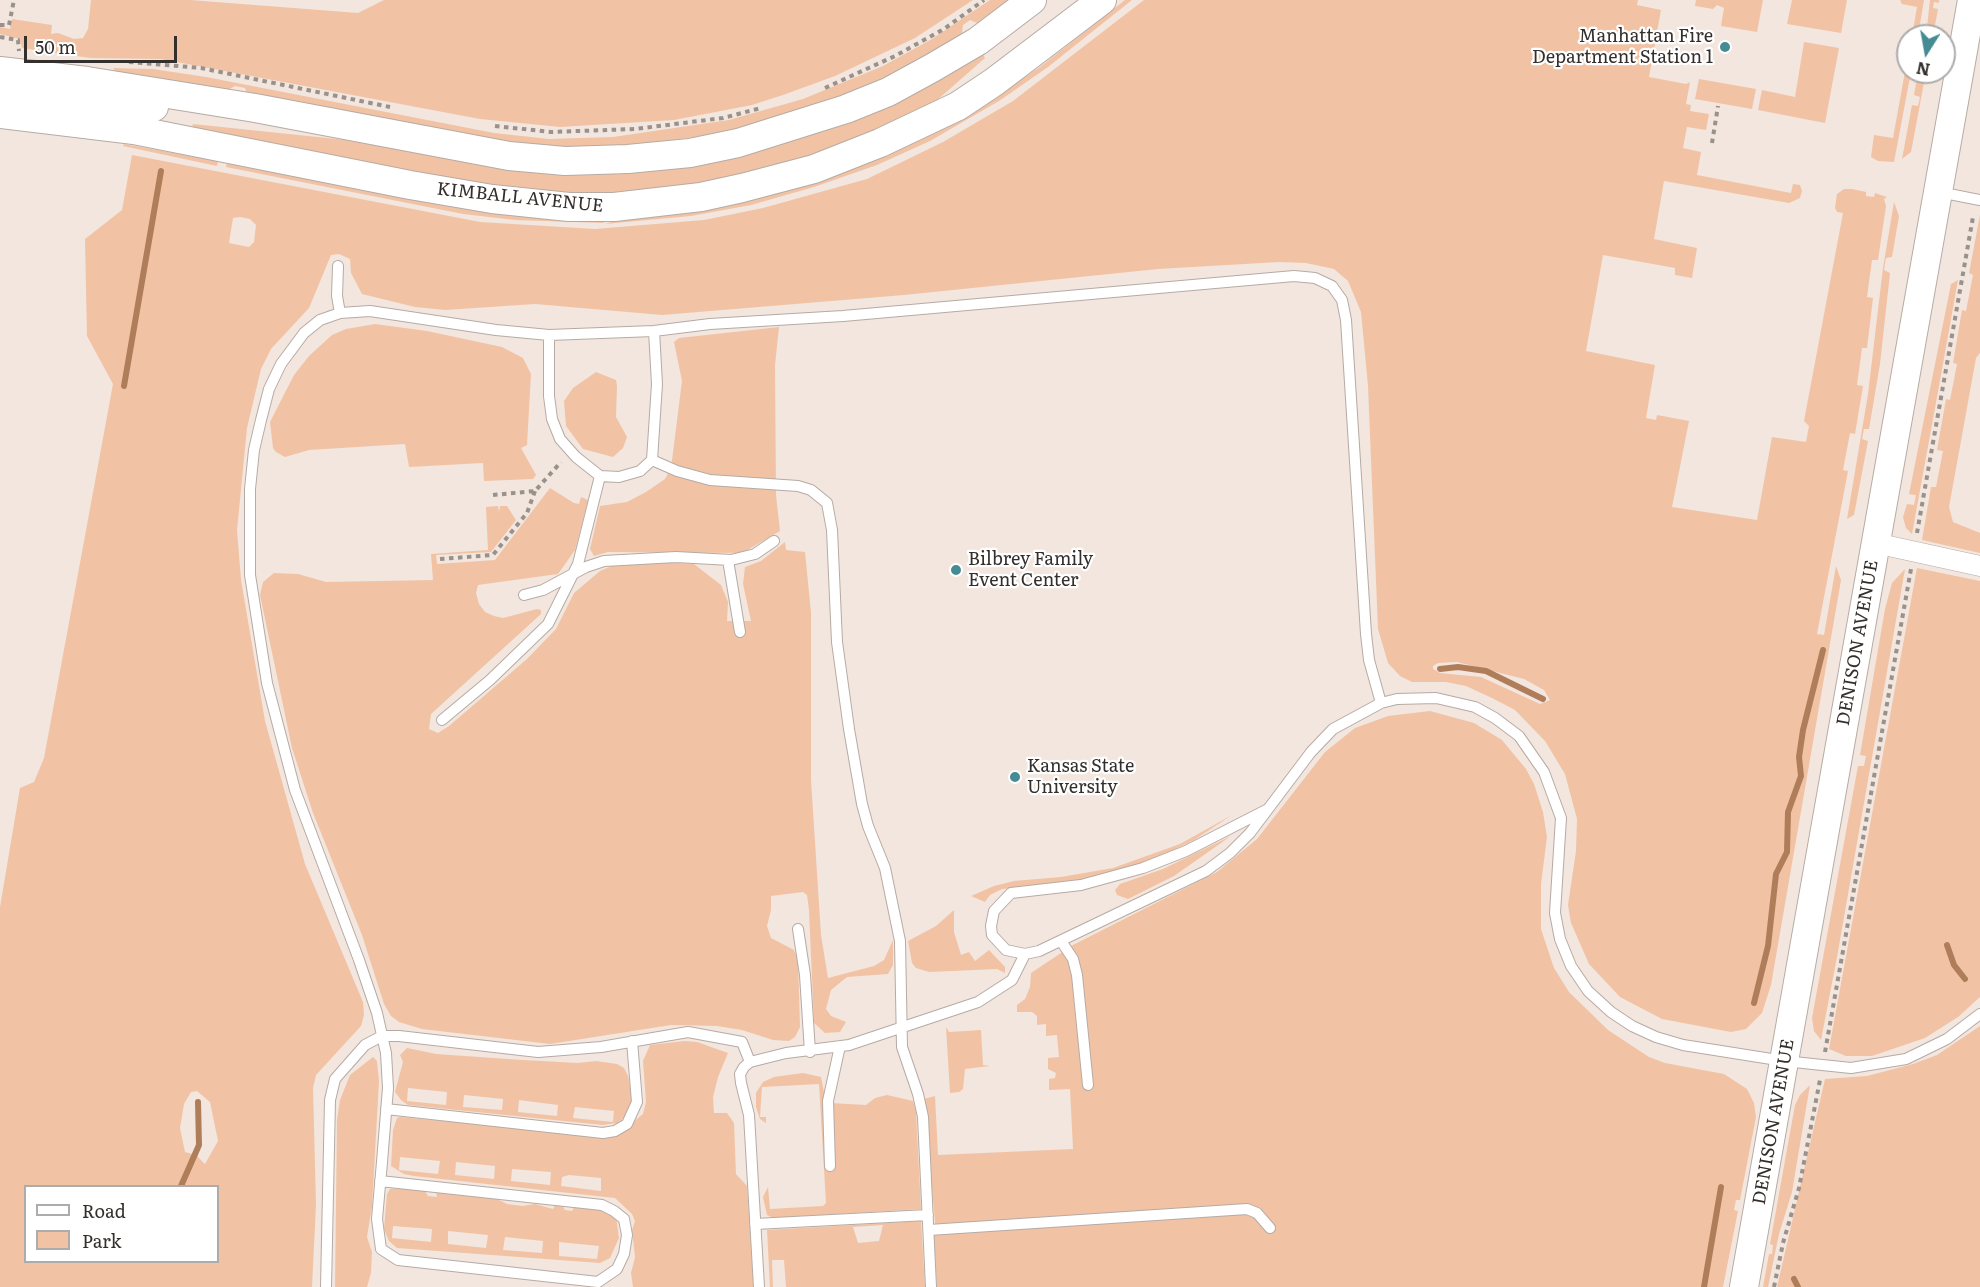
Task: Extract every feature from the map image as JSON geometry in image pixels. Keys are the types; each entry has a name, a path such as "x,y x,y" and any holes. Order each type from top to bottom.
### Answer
{"main road":[{"path":"9,60 87,81 255,108 437,145 509,156 565,161 628,159 690,153 738,143 796,127 888,92 978,41 1032,0"},
{"name":"KIMBALL AVENUE","path":"0,114 134,130 410,185 492,198 569,207 614,207 701,197 742,188 813,169 880,143 958,105 994,82 1102,0"},
{"name":"DENISON AVENUE","path":"1744,1287 1972,0"},
{"path":"0,93 110,106 255,108"}],"street":[{"path":"1875,543 1980,566"}],"lane":[{"path":"1938,192 1980,201"},
{"path":"338,266 337,290 340,313"},
{"path":"380,1181 602,1205 624,1219 627,1235 624,1254 618,1269 598,1282 398,1260 381,1249 378,1238 380,1181 388,1071 382,1036 377,1013 359,960 294,790 267,683 250,576 248,530 254,450 269,389 281,364 304,333 320,320 340,313 370,311 496,330 549,335 654,331 710,324 855,315 1294,276 1315,278 1332,286 1342,300 1346,320 1366,634 1369,660 1381,703"},
{"path":"549,335 552,419 560,439 576,457 600,476 619,477 640,471 652,460 657,384 654,331"},
{"path":"652,460 677,471 710,480 798,486 811,490 827,503 832,530 837,642 849,729 862,804 885,868 900,940 900,1028 902,1047 918,1094 922,1117 931,1287"},
{"path":"442,720 537,636 558,609 573,574 600,476"},
{"path":"524,595 543,590 595,564 624,558 676,557 728,560 747,558 774,541"},
{"path":"728,560 740,632"},
{"path":"1268,810 1186,851 1143,868 1081,885 1011,893 994,911 992,935 1006,950 1024,954 1061,941 1206,871 1230,854 1268,810 1311,752 1333,729 1381,703 1416,697 1436,698 1467,704 1495,718 1519,736 1532,752 1554,795 1561,818 1562,841 1555,913 1560,939 1571,966 1588,991 1611,1012 1656,1037 1683,1045 1784,1061 1851,1068 1888,1064 1930,1048 1980,1014"},
{"path":"798,929 806,975 810,1052"},
{"path":"1061,941 1073,959 1077,975 1088,1085"},
{"path":"759,1287 748,1114 740,1074 750,1062 786,1053 810,1052 840,1046 938,1017 992,995 1012,980 1024,954"},
{"path":"326,1287 330,1100 334,1079 365,1045 382,1036 399,1036 538,1052 601,1047 688,1032 727,1037 742,1042 750,1062"},
{"path":"386,1109 603,1133 615,1131 627,1124 638,1102 632,1041"},
{"path":"830,1166 828,1101 840,1046"},
{"path":"929,1230 1247,1209 1257,1214 1270,1228"},
{"path":"755,1224 928,1215"}],"path":[{"path":"0,25 9,25 14,0"},
{"path":"815,93 895,57 944,29 984,0"},
{"path":"0,37 18,40 9,60"},
{"path":"119,63 139,62 201,68 394,107"},
{"path":"492,126 551,132 635,129 723,118 771,106"},
{"path":"1712,143 1718,106"},
{"path":"1916,536 1973,217"},
{"path":"440,559 493,555 531,507 535,491 561,461"},
{"path":"493,495 535,491"},
{"path":"1826,1046 1911,568"},
{"path":"1774,1287 1783,1243 1799,1188 1820,1080"}],"green space":[{"path":"91,0 190,0 358,13 384,0 973,0 915,38 835,76 752,105 674,120 560,127 480,119 161,59 90,58 22,48 20,39 0,34 0,27 10,29 12,19 52,25 51,34 58,33 74,39 83,38 88,29"},
{"path":"990,0 1010,0 977,23 970,20 963,25 959,36 905,68 843,97 730,132 629,146 561,148 525,146 472,134 247,94 245,88 235,86 228,90 116,72 113,68 153,69 206,77 494,133 549,139 613,137 729,120 803,99 883,66 932,39"},
{"path":"1125,0 1132,0 1048,67 999,101 930,141 877,165 814,187 751,205 691,216 605,224 986,103 1040,67"},
{"path":"1144,0 1638,0 1637,5 1661,10 1649,77 1686,84 1690,82 1686,104 1691,105 1690,111 1709,114 1706,130 1687,127 1683,148 1701,152 1697,175 1791,193 1793,184 1800,185 1802,191 1800,198 1789,203 1664,181 1654,239 1697,248 1692,278 1675,275 1675,268 1603,255 1586,351 1655,365 1646,418 1656,420 1657,415 1689,421 1672,507 1757,520 1772,437 1806,442 1809,426 1804,421 1843,213 1837,212 1835,208 1837,194 1844,189 1852,189 1866,192 1866,196 1874,197 1875,193 1887,197 1884,199 1886,206 1878,260 1872,260 1867,297 1873,298 1867,348 1862,348 1857,385 1863,386 1855,434 1850,433 1843,470 1848,471 1817,634 1824,635 1836,566 1841,580 1771,985 1762,1013 1746,1029 1731,1032 1662,1019 1620,997 1589,964 1571,923 1568,905 1576,851 1577,819 1565,774 1545,741 1515,710 1492,698 1466,686 1446,682 1412,682 1400,676 1388,663 1378,629 1368,386 1361,312 1348,281 1334,269 1306,263 1279,262 1158,269 904,295 662,315 535,304 445,310 415,307 362,294 351,273 350,259 339,254 331,255 309,308 271,349 261,369 247,428 237,530 241,580 265,721 305,864 363,1002 364,1015 361,1026 316,1075 313,1088 316,1204 312,1287 0,1287 0,907 20,788 34,782 44,758 113,384 87,336 85,239 122,210 132,155 480,222 595,229 704,220 763,208 867,179 943,142 1013,101","holes":["233,218 250,219 256,225 254,242 249,247 229,243","1457,662 1524,679 1544,690 1550,700 1540,704 1481,677 1440,673 1433,669 1433,666 1438,663","197,1091 210,1102 218,1141 205,1164 196,1155 185,1152 180,1128 184,1104 191,1092"]},
{"path":"1696,0 1763,0 1757,32 1721,26 1724,8 1717,5 1713,9 1695,6"},
{"path":"1792,0 1847,0 1841,33 1787,24"},
{"path":"1900,0 1924,0 1920,24 1914,24 1917,7 1902,4"},
{"path":"1930,0 1939,0 1939,3 1934,2 1933,8 1938,9 1935,24 1927,24"},
{"path":"1804,42 1839,48 1825,123 1758,110 1762,90 1795,97"},
{"path":"981,51 985,58 936,101 914,115 858,141 770,167 698,184 659,189 586,194 502,189 191,131 193,124 346,140 506,169 565,173 652,171 764,150 841,124 911,93"},
{"path":"1699,79 1756,89 1752,109 1695,99"},
{"path":"1903,84 1909,84 1894,162 1878,161 1871,157 1874,135 1893,138"},
{"path":"1916,84 1924,84 1911,152 1902,159 1912,105 1918,106 1920,97 1914,95"},
{"path":"124,144 218,161 217,166 123,146"},
{"path":"227,163 602,220 604,223 515,220 463,214 226,167"},
{"path":"1894,202 1899,216 1892,257 1886,258 1884,270 1890,273 1880,364 1869,429 1864,429 1862,439 1868,441 1854,515 1847,519 1868,394 1883,268"},
{"path":"1980,215 1980,353 1976,358 1949,507 1953,522 1980,533 1980,553 1922,540 1931,487 1936,487 1943,451 1937,450 1946,399 1950,400 1957,364 1953,363 1962,310 1966,311 1973,275 1969,273"},
{"path":"1958,280 1912,534 1906,528 1903,517 1907,504 1914,505 1916,495 1909,494 1951,284"},
{"path":"375,324 427,331 502,347 523,358 531,374 527,445 521,448 536,475 533,479 484,481 483,463 409,467 405,444 309,450 285,457 276,452 273,448 270,422 294,375 309,356 332,335 346,329"},
{"path":"779,327 775,365 776,495 780,531 742,553 608,552 594,556 590,549 600,506 627,502 646,492 665,479 671,468 682,381 674,342 679,338"},
{"path":"596,372 616,380 616,417 627,437 623,448 613,457 583,449 566,426 564,401 573,388"},
{"path":"550,488 574,503 579,504 581,497 588,500 575,550 558,574 478,585 476,593 479,604 485,612 503,618 537,609 541,610 541,614 431,714 429,729 438,733 449,726 527,659 556,629 574,593 600,571 614,565 660,562 694,564 721,585 728,602 727,621 751,621 743,584 745,567 761,561 785,542 786,550 805,552 811,613 811,780 821,935 828,978 874,966 884,960 893,940 893,965 888,974 847,977 831,990 826,1009 831,1016 846,1022 840,1032 825,1033 814,1023 809,910 807,895 803,892 771,896 771,910 767,926 771,938 794,950 798,960 800,1027 795,1037 789,1041 773,1040 742,1030 717,1026 671,1025 550,1044 422,1029 399,1022 391,1016 384,1004 362,935 313,813 292,748 260,595 263,582 274,573 298,574 326,582 433,580 431,554 488,550 486,507 498,506 499,512 500,506 507,506 516,520 491,552 436,555 437,564 495,560"},
{"path":"1917,568 1980,581 1980,997 1958,1017 1925,1038 1872,1056 1846,1056 1829,1049"},
{"path":"1905,569 1821,1040 1814,1031 1812,1018 1858,766 1864,766 1866,756 1860,755 1885,609 1892,583"},
{"path":"1430,711 1474,723 1502,740 1526,769 1534,784 1543,812 1547,837 1541,884 1541,929 1554,968 1569,992 1608,1030 1649,1057 1665,1063 1724,1074 1747,1089 1754,1103 1756,1117 1740,1200 1736,1200 1734,1210 1738,1211 1723,1287 937,1287 934,1236 936,1233 924,1099 935,1096 938,1155 1073,1149 1070,1089 1049,1090 1049,1079 1055,1078 1056,1073 1048,1069 1048,1058 1059,1057 1057,1035 1046,1036 1046,1024 1037,1025 1037,1016 1032,1012 1017,1012 1017,1005 1025,999 1030,987 1031,973 1073,945 1217,872 1257,839 1325,752 1355,728 1388,716"},
{"path":"1232,815 1194,840 1152,860 1080,881 1002,889 990,895 985,902 971,896 994,886 1014,881 1061,877 1113,868 1180,844"},
{"path":"1231,836 1174,876 1128,899 1117,895 1115,890 1120,884 1163,869"},
{"path":"954,910 954,932 961,955 969,952 975,961 989,950 1005,967 1005,973 997,969 929,972 916,968 912,963 908,941 936,926"},
{"path":"1980,1026 1980,1287 1777,1287 1825,1079 1867,1076 1913,1064 1937,1055"},
{"path":"946,1027 949,1032 981,1030 983,1065 990,1066 965,1069 963,1089 959,1092 950,1093"},
{"path":"697,1042 728,1053 713,1097 714,1113 727,1113 734,1123 736,1174 747,1186 754,1287 633,1287 631,1273 635,1257 632,1230 635,1221 632,1214 615,1198 414,1176 404,1174 391,1166 393,1130 397,1118 400,1117 615,1137 643,1114 646,1102 643,1061 650,1045","holes":["400,1157 440,1161 438,1174 399,1170","456,1162 495,1166 494,1179 455,1175","512,1169 551,1172 550,1185 511,1181","569,1175 601,1178 601,1191 561,1186 562,1177"]},
{"path":"407,1048 436,1054 578,1063 596,1061 617,1064 624,1068 628,1076 633,1100 625,1117 617,1123 603,1125 408,1105 395,1092 403,1062 400,1055","holes":["408,1088 447,1092 446,1105 407,1101","464,1095 503,1099 502,1110 463,1107","519,1100 558,1105 557,1116 518,1112","575,1107 614,1111 613,1122 573,1118"]},
{"path":"373,1057 377,1061 379,1081 372,1206 367,1237 372,1252 371,1273 367,1287 335,1287 337,1120 340,1100 350,1075"},
{"path":"803,1073 821,1077 825,1097 830,1103 866,1105 875,1098 887,1095 913,1101 916,1112 921,1209 773,1218 767,1215 763,1197 768,1187 770,1209 823,1206 826,1203 819,1084 762,1087 760,1117 766,1117 766,1123 760,1119 756,1107 756,1093 763,1082 774,1077"},
{"path":"1810,1085 1792,1192 1779,1234 1768,1287 1763,1287 1769,1254 1772,1254 1773,1245 1770,1244 1795,1105 1800,1095"},
{"path":"411,1188 425,1191 428,1196 437,1197 436,1191 497,1199 507,1204 522,1206 535,1204 553,1209 556,1204 562,1205 565,1210 572,1211 574,1207 599,1207 616,1216 619,1238 610,1258 600,1263 397,1248 389,1241 384,1229 387,1194 390,1189","holes":["393,1226 432,1229 431,1242 392,1238","448,1231 488,1235 486,1248 448,1244","505,1237 543,1241 542,1253 503,1250","559,1242 599,1246 597,1259 559,1256"]},
{"path":"921,1221 925,1287 786,1287 784,1260 772,1260 773,1287 770,1287 767,1230","holes":["883,1225 879,1241 858,1243 853,1227"]}],"waterway":[{"path":"124,386 161,171"},
{"path":"1754,1003 1768,946 1776,874 1787,852 1788,812 1801,776 1799,757 1803,730 1823,650"},
{"path":"1440,669 1458,667 1486,671 1543,699"},
{"path":"1947,945 1954,965 1965,979"},
{"path":"181,1185 199,1145 198,1102"},
{"path":"1704,1287 1721,1187"},
{"path":"1794,1279 1798,1287"}],"place":[{"name":"Manhattan Fire Department Station 1","path":"1725,47"},
{"name":"Bilbrey Family Event Center","path":"956,570"},
{"name":"Kansas State University","path":"1015,777"}]}
